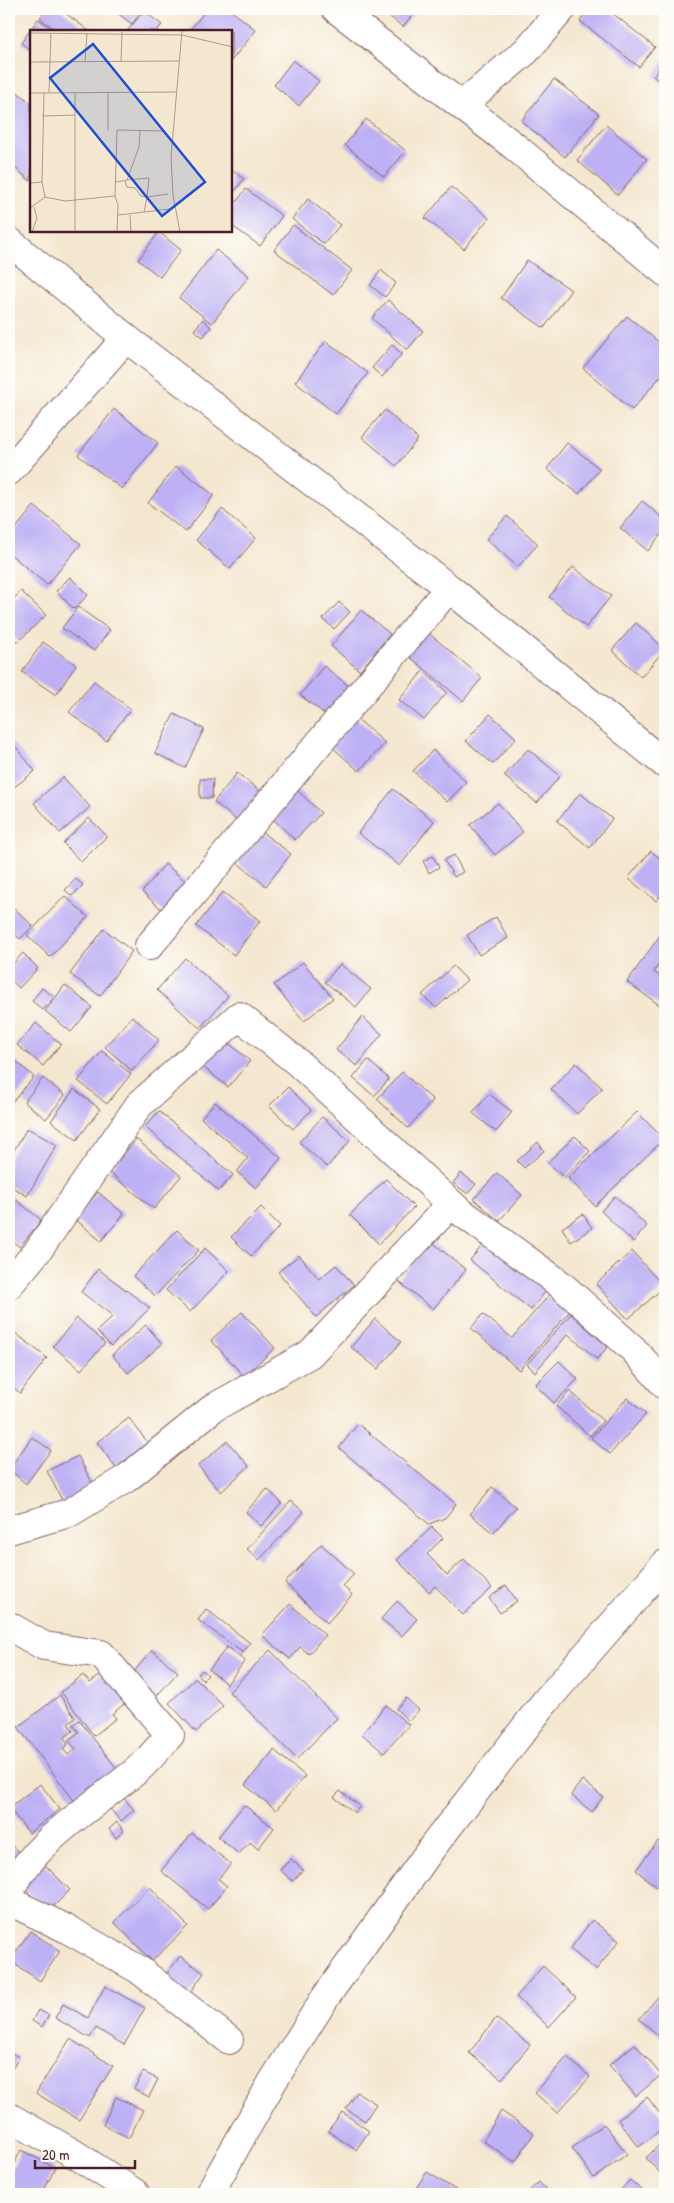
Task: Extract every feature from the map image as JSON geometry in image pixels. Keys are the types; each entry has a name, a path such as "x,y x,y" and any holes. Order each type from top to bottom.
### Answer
{"street":[{"path":"336,9 462,105 665,272"},
{"path":"462,105 526,51 562,9"},
{"path":"9,241 126,338 449,588 665,764"},
{"path":"9,471 126,338"},
{"path":"149,946 449,588"},
{"path":"9,1285 39,1250 139,1105 239,1016 296,1061 451,1204 560,1284 633,1349 665,1385"},
{"path":"9,1530 69,1513 127,1478 213,1408 310,1354 451,1204"},
{"path":"209,2194 273,2081 325,1998 434,1845 545,1702 665,1564"},
{"path":"9,1626 44,1646 101,1654 170,1735 137,1770 68,1824 19,1872 9,1892"},
{"path":"9,1901 67,1929 138,1969 229,2040"},
{"path":"9,2117 73,2153 135,2193"}],"building":[{"path":"47,9 60,9 88,30 56,30 40,18"},
{"path":"120,9 143,9 132,24 117,13"},
{"path":"207,9 229,9 256,30 232,60 232,30 190,30"},
{"path":"380,9 417,9 403,27"},
{"path":"589,9 607,9 655,47 639,67 580,21"},
{"path":"144,11 162,25 157,30 128,30"},
{"path":"38,19 54,30 30,30"},
{"path":"30,30 30,49 21,43"},
{"path":"293,60 319,81 299,106 274,85"},
{"path":"665,60 665,86 653,76"},
{"path":"554,79 599,114 565,157 521,121"},
{"path":"12,88 30,102 30,180 9,163 9,93"},
{"path":"366,119 406,151 384,177 345,145"},
{"path":"606,125 647,159 618,195 577,160"},
{"path":"232,171 244,179 232,195"},
{"path":"451,187 489,218 464,249 425,218"},
{"path":"246,189 282,216 260,246 232,226 232,208"},
{"path":"308,199 340,225 324,244 292,219"},
{"path":"293,225 352,270 333,295 274,250"},
{"path":"159,232 181,250 160,277 138,260"},
{"path":"216,250 249,276 212,323 179,298"},
{"path":"527,260 571,290 544,328 501,298"},
{"path":"381,270 396,283 385,297 370,285"},
{"path":"388,300 423,331 407,350 372,318"},
{"path":"627,316 665,347 665,371 632,410 583,368"},
{"path":"203,319 211,327 203,337 194,330"},
{"path":"326,341 368,373 336,414 295,382"},
{"path":"392,345 402,354 382,377 372,368"},
{"path":"114,409 158,443 122,489 78,455"},
{"path":"385,410 418,439 396,466 362,437"},
{"path":"567,443 600,469 579,494 547,469"},
{"path":"176,466 214,495 186,532 148,503"},
{"path":"642,501 665,520 665,529 648,551 620,528"},
{"path":"34,506 81,544 47,585 9,553 9,537"},
{"path":"222,509 256,538 230,569 196,540"},
{"path":"507,516 538,544 518,567 486,539"},
{"path":"573,567 611,596 586,627 549,597"},
{"path":"70,577 88,595 74,609 56,591"},
{"path":"21,591 46,615 18,642 9,632 9,604"},
{"path":"339,602 350,612 334,629 323,619"},
{"path":"78,607 110,630 94,651 62,628"},
{"path":"361,610 390,634 360,671 331,646"},
{"path":"636,623 665,649 641,677 612,650"},
{"path":"424,629 482,678 463,701 404,652"},
{"path":"43,642 76,665 56,695 22,672"},
{"path":"324,666 349,686 326,715 300,695"},
{"path":"423,671 447,692 424,720 399,700"},
{"path":"94,681 131,709 106,741 69,712"},
{"path":"174,714 204,729 185,768 155,753"},
{"path":"490,714 516,738 493,764 466,741"},
{"path":"355,717 385,743 359,771 330,745"},
{"path":"12,742 35,771 9,791 9,744"},
{"path":"528,749 560,776 537,803 504,776"},
{"path":"433,750 466,782 447,802 413,771"},
{"path":"237,773 264,794 241,824 214,802"},
{"path":"63,777 90,807 60,833 34,803"},
{"path":"200,779 213,779 212,798 200,798"},
{"path":"295,788 321,813 295,840 269,815"},
{"path":"393,789 434,821 400,866 358,833"},
{"path":"580,793 612,819 590,848 557,821"},
{"path":"498,803 523,832 495,855 470,825"},
{"path":"89,818 107,836 81,862 63,843"},
{"path":"259,830 291,854 266,886 235,861"},
{"path":"651,851 665,863 665,890 656,901 628,878"},
{"path":"454,855 463,872 454,877 444,860"},
{"path":"433,856 439,867 429,873 423,861"},
{"path":"165,864 190,885 167,914 142,892"},
{"path":"76,879 83,885 72,896 65,890"},
{"path":"223,892 260,921 234,955 196,926"},
{"path":"65,896 88,917 50,957 27,935"},
{"path":"14,908 33,926 20,939 9,929 9,913"},
{"path":"496,917 508,938 479,955 467,935"},
{"path":"104,929 132,951 100,996 70,974"},
{"path":"661,934 665,937 665,955 654,972 665,980 665,1009 627,982"},
{"path":"23,953 38,968 19,988 9,978 9,968"},
{"path":"185,958 228,996 200,1028 157,990"},
{"path":"303,962 333,998 304,1021 274,985"},
{"path":"340,964 371,989 356,1007 325,982"},
{"path":"453,966 467,980 436,1008 422,995"},
{"path":"65,985 92,1007 71,1032 45,1011"},
{"path":"42,988 54,997 43,1010 32,1001"},
{"path":"132,1016 159,1040 132,1071 105,1047"},
{"path":"362,1017 382,1034 357,1066 336,1050"},
{"path":"36,1023 61,1044 43,1066 17,1045"},
{"path":"224,1039 250,1061 228,1087 202,1066"},
{"path":"102,1051 131,1074 107,1104 78,1081"},
{"path":"9,1055 34,1077 12,1102 9,1099"},
{"path":"368,1060 389,1079 374,1096 353,1078"},
{"path":"576,1063 602,1088 577,1114 551,1089"},
{"path":"402,1072 433,1100 408,1128 377,1099"},
{"path":"43,1078 65,1095 46,1119 24,1102"},
{"path":"288,1087 311,1110 293,1129 269,1106"},
{"path":"74,1089 100,1109 77,1140 51,1121"},
{"path":"489,1094 512,1112 496,1132 473,1113"},
{"path":"215,1102 281,1158 256,1188 237,1172 248,1158 201,1118"},
{"path":"159,1111 233,1175 219,1191 145,1127"},
{"path":"637,1112 664,1139 595,1206 568,1178"},
{"path":"322,1117 350,1141 327,1167 299,1142"},
{"path":"27,1128 57,1145 27,1196 9,1185 9,1159"},
{"path":"575,1136 590,1151 564,1178 548,1162"},
{"path":"136,1139 181,1176 154,1209 109,1172"},
{"path":"538,1142 544,1151 524,1168 517,1161"},
{"path":"461,1173 476,1184 468,1194 453,1183"},
{"path":"497,1173 522,1195 499,1221 474,1199"},
{"path":"386,1179 414,1207 379,1244 350,1215"},
{"path":"98,1192 124,1214 101,1241 75,1219"},
{"path":"9,1194 41,1220 20,1247 9,1239"},
{"path":"615,1196 647,1226 633,1242 601,1211"},
{"path":"261,1207 280,1226 251,1256 231,1237"},
{"path":"583,1214 592,1228 571,1242 562,1228"},
{"path":"665,1220 665,1232 660,1225"},
{"path":"177,1230 199,1250 155,1296 133,1276"},
{"path":"431,1241 466,1270 433,1309 398,1281"},
{"path":"486,1241 546,1291 531,1310 470,1260"},
{"path":"205,1248 229,1271 190,1312 166,1290"},
{"path":"632,1251 664,1287 628,1319 596,1284"},
{"path":"299,1255 319,1279 336,1265 354,1285 316,1317 278,1272"},
{"path":"98,1269 150,1308 111,1346 97,1331 113,1316 81,1292"},
{"path":"550,1294 570,1311 519,1370 471,1328 483,1314 512,1338"},
{"path":"242,1312 275,1348 244,1376 211,1340"},
{"path":"571,1314 608,1347 597,1359 568,1334 535,1372 527,1364"},
{"path":"77,1318 105,1343 81,1370 53,1346"},
{"path":"375,1319 401,1342 378,1369 351,1347"},
{"path":"146,1325 162,1344 128,1373 112,1355"},
{"path":"9,1328 47,1358 20,1393 9,1384"},
{"path":"559,1361 578,1379 554,1403 535,1385"},
{"path":"570,1391 603,1421 590,1436 556,1406"},
{"path":"627,1398 646,1414 610,1454 591,1438"},
{"path":"129,1418 151,1447 118,1471 97,1442"},
{"path":"358,1424 456,1504 445,1518 429,1524 339,1448"},
{"path":"32,1437 51,1450 26,1484 9,1469"},
{"path":"227,1441 249,1466 221,1492 198,1466"},
{"path":"78,1456 95,1488 64,1504 47,1471"},
{"path":"492,1487 516,1507 493,1533 470,1514"},
{"path":"267,1489 282,1503 261,1526 246,1512"},
{"path":"291,1501 304,1512 259,1560 247,1549"},
{"path":"432,1527 443,1538 427,1554 447,1575 464,1559 492,1588 463,1615 435,1586 429,1592 397,1560"},
{"path":"321,1544 354,1574 343,1586 352,1595 327,1623 285,1583"},
{"path":"506,1585 517,1601 500,1613 489,1598"},
{"path":"397,1601 417,1619 402,1636 381,1619"},
{"path":"290,1604 325,1635 309,1654 300,1647 290,1659 262,1635"},
{"path":"206,1609 250,1643 243,1653 198,1620"},
{"path":"227,1647 245,1661 227,1684 209,1670"},
{"path":"152,1650 178,1672 153,1700 128,1679"},
{"path":"270,1650 337,1718 297,1759 229,1692"},
{"path":"203,1670 208,1675 203,1680 198,1674"},
{"path":"106,1671 129,1700 112,1714 116,1718 94,1736 61,1692 83,1675 90,1683"},
{"path":"196,1678 223,1706 196,1732 169,1703"},
{"path":"60,1695 75,1718 68,1724 73,1731 64,1738 68,1744 63,1749 68,1755 76,1749 68,1740 79,1732 73,1725 79,1720 118,1770 76,1803 18,1727"},
{"path":"406,1698 419,1710 409,1721 396,1709"},
{"path":"386,1705 409,1725 384,1753 362,1734"},
{"path":"274,1750 305,1776 276,1810 245,1785"},
{"path":"582,1780 603,1797 592,1812 571,1795"},
{"path":"40,1784 60,1809 29,1833 9,1808"},
{"path":"340,1791 360,1806 355,1813 334,1797"},
{"path":"123,1797 134,1810 121,1821 110,1809"},
{"path":"244,1805 274,1828 258,1849 250,1842 239,1854 218,1837"},
{"path":"117,1822 124,1831 116,1838 109,1829"},
{"path":"192,1833 231,1864 218,1879 227,1886 208,1909 161,1871"},
{"path":"658,1841 665,1847 665,1880 659,1889 636,1870"},
{"path":"9,1843 20,1853 9,1865"},
{"path":"291,1859 303,1870 293,1881 280,1870"},
{"path":"44,1864 70,1890 48,1912 22,1886"},
{"path":"150,1887 188,1926 152,1961 114,1922"},
{"path":"592,1920 619,1941 596,1970 570,1949"},
{"path":"30,1931 60,1951 40,1981 10,1961"},
{"path":"180,1956 204,1973 187,1997 162,1980"},
{"path":"543,1966 576,1997 549,2027 516,1997"},
{"path":"105,1986 145,2008 124,2045 96,2028 90,2038 55,2018 63,2004 88,2018"},
{"path":"664,1990 665,2036 663,2039 639,2019"},
{"path":"9,1992 13,1995 9,2002"},
{"path":"38,2010 49,2015 42,2027 32,2021"},
{"path":"496,2018 530,2045 502,2079 469,2053"},
{"path":"70,2039 113,2066 79,2120 36,2093"},
{"path":"635,2044 661,2075 636,2096 609,2065"},
{"path":"9,2052 19,2057 9,2074"},
{"path":"567,2057 590,2077 557,2113 535,2093"},
{"path":"143,2072 158,2079 149,2097 134,2089"},
{"path":"357,2092 376,2104 365,2121 346,2109"},
{"path":"116,2097 143,2110 129,2138 103,2125"},
{"path":"647,2097 665,2120 665,2126 639,2147 618,2120"},
{"path":"501,2111 534,2133 515,2162 483,2141"},
{"path":"342,2112 369,2131 356,2150 328,2131"},
{"path":"604,2124 627,2154 594,2178 572,2148"},
{"path":"665,2139 665,2167 660,2173 646,2158"},
{"path":"21,2150 55,2168 42,2194 9,2194 9,2174"},
{"path":"427,2172 462,2194 412,2194"},
{"path":"630,2180 646,2194 617,2194"},
{"path":"539,2182 550,2194 526,2194"}]}
